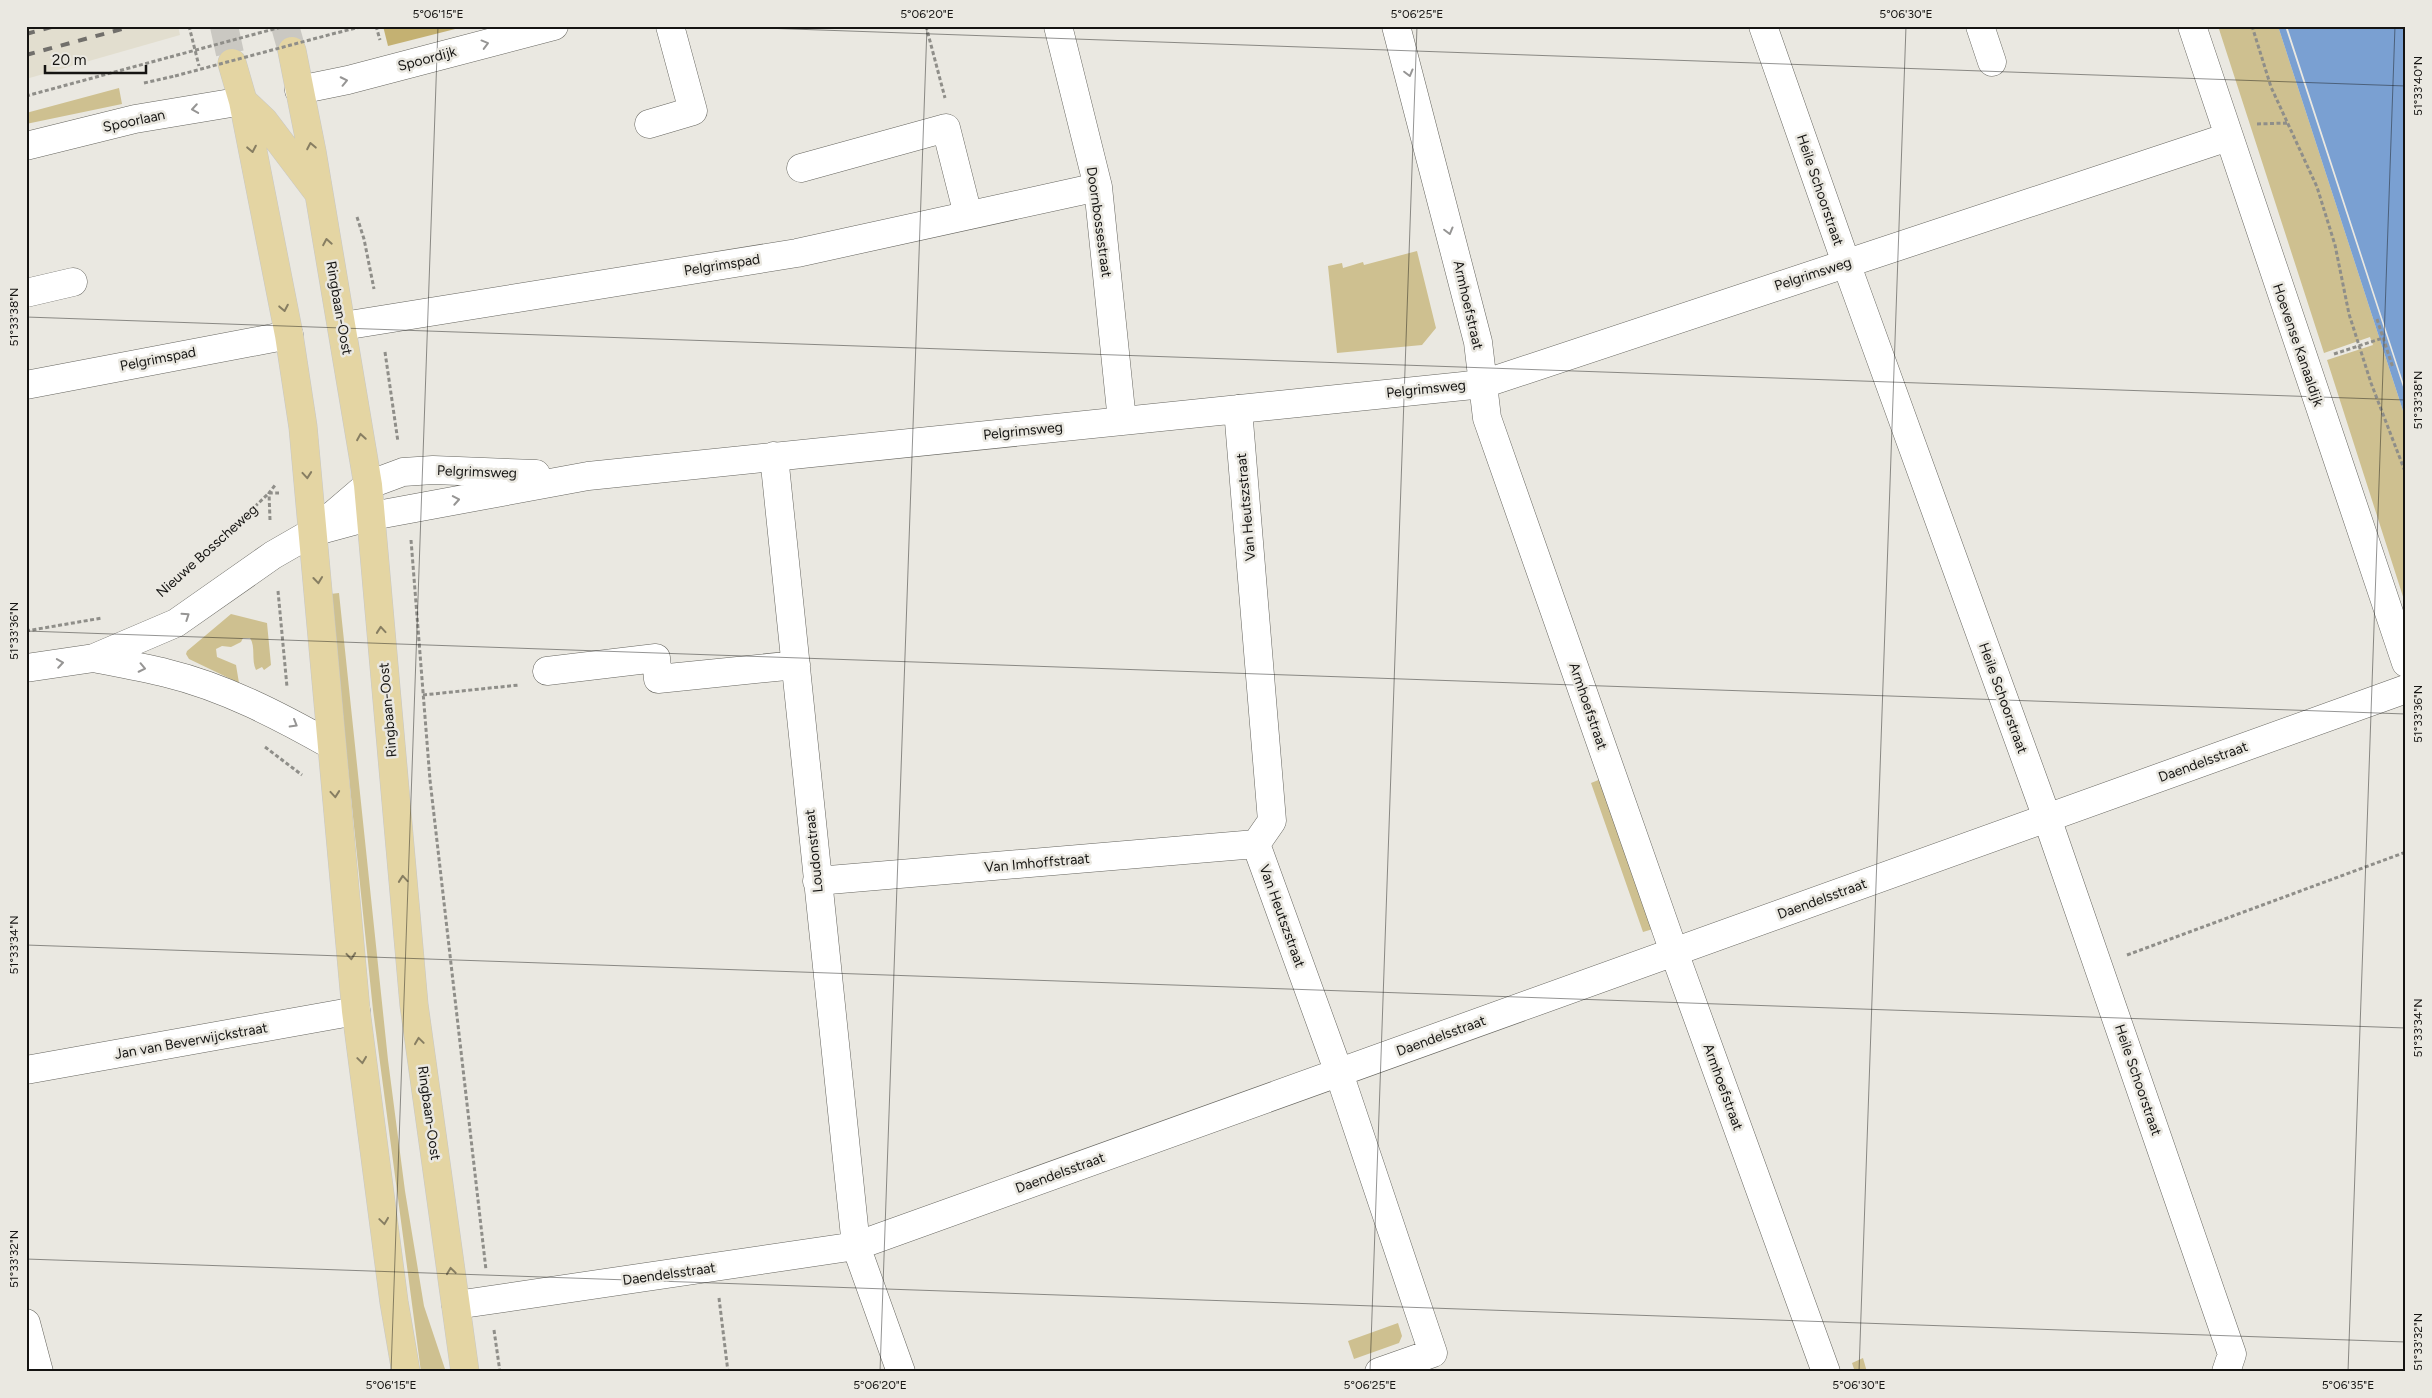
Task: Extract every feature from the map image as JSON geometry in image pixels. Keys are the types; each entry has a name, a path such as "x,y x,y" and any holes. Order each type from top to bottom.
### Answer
{"main road":[{"name":"Ringbaan-Oost","path":"288,39 343,326 368,485 414,1005 465,1372"},
{"path":"232,63 243,101 290,334 303,427 356,1011 394,1302 406,1372"},
{"path":"243,101 264,120 319,194"}],"street":[{"name":"Spoordijk","path":"299,90 348,80 554,26"},
{"path":"649,124 693,111 670,26"},
{"name":"Doornbossestraat","path":"1058,26 1098,187 1122,421"},
{"name":"Armhoefstraat","path":"1396,26 1478,342 1487,418 1674,952 1826,1372"},
{"name":"Heile Schoorstraat","path":"1763,26 1846,263 2047,818 2232,1354 2226,1372"},
{"name":"Hoevense Kanaaldijk","path":"2192,26 2406,663"},
{"path":"1987,28 1992,62"},
{"name":"Spoorlaan","path":"26,146 135,119 243,101"},
{"path":"801,168 946,128 968,215"},
{"name":"Pelgrimsweg","path":"372,516 588,476 1483,384 2228,136"},
{"name":"Pelgrimspad","path":"343,326 797,253 1098,187"},
{"path":"26,293 73,282"},
{"name":"Pelgrimspad","path":"26,384 290,334"},
{"name":"Van Heutszstraat","path":"1238,409 1272,820 1256,844 1339,1073 1432,1353 1380,1372"},
{"name":"Loudonstraat","path":"774,456 856,1246 901,1372"},
{"name":"Pelgrimsweg","path":"368,485 403,472 433,470 588,476"},
{"path":"26,668 94,658 176,623 273,555 313,532 368,485"},
{"path":"313,532 372,516"},
{"path":"94,658 167,673 224,692 285,719 331,745"},
{"path":"546,671 656,658 658,679 796,665"},
{"name":"Daendelsstraat","path":"456,1305 856,1246 2406,689"},
{"name":"Van Imhoffstraat","path":"817,881 1256,844"},
{"name":"Jan van Beverwijckstraat","path":"26,1070 356,1011"},
{"path":"26,1323 39,1372"}],"path":[{"path":"136,85 364,26"},
{"path":"926,26 950,114 946,128"},
{"path":"2252,26 2271,87 2317,187 2335,245 2349,314 2370,383 2406,474"},
{"path":"26,96 170,57 288,39"},
{"path":"2377,319 2393,368"},
{"path":"2305,363 2383,338"},
{"name":"Nieuwe Bosscheweg","path":"176,583 270,493"},
{"path":"408,509 430,780 490,1301 500,1372"},
{"path":"271,752 285,719 288,695 278,594"},
{"path":"26,631 107,617"},
{"path":"423,695 548,682 546,671"},
{"path":"2098,965 2406,852"},
{"path":"715,1267 728,1372"}],"shaded area":[{"path":"26,26 178,26 180,35 26,79"},
{"path":"383,26 467,26 388,46"},
{"path":"2218,26 2278,26 2406,420 2406,606 2327,360 2373,345 2370,337 2324,353"},
{"path":"119,88 122,104 26,124 26,113"},
{"path":"1417,251 1436,328 1422,345 1337,353 1328,266 1342,263 1343,268 1363,262 1364,265"},
{"path":"339,593 388,1060 405,1191 424,1306 446,1372 421,1372 373,1010 330,594"},
{"path":"231,614 267,623 271,665 264,670 262,667 256,670 253,645 250,638 243,638 241,642 231,647 222,646 216,649 217,657 236,665 239,683 189,659 186,654 187,651"},
{"path":"1601,779 1653,929 1643,932 1591,783"},
{"path":"1398,1323 1402,1336 1399,1343 1354,1359 1348,1341"},
{"path":"1863,1358 1867,1372 1855,1372 1852,1363"}],"water":[{"path":"2278,26 2285,26 2406,396 2406,420"},
{"path":"2287,26 2406,26 2406,391"}],"tunnel":[{"path":"224,26 232,63"},
{"path":"285,26 292,51"}],"railway":[{"path":"26,34 55,26"},
{"path":"26,55 133,26"}]}
